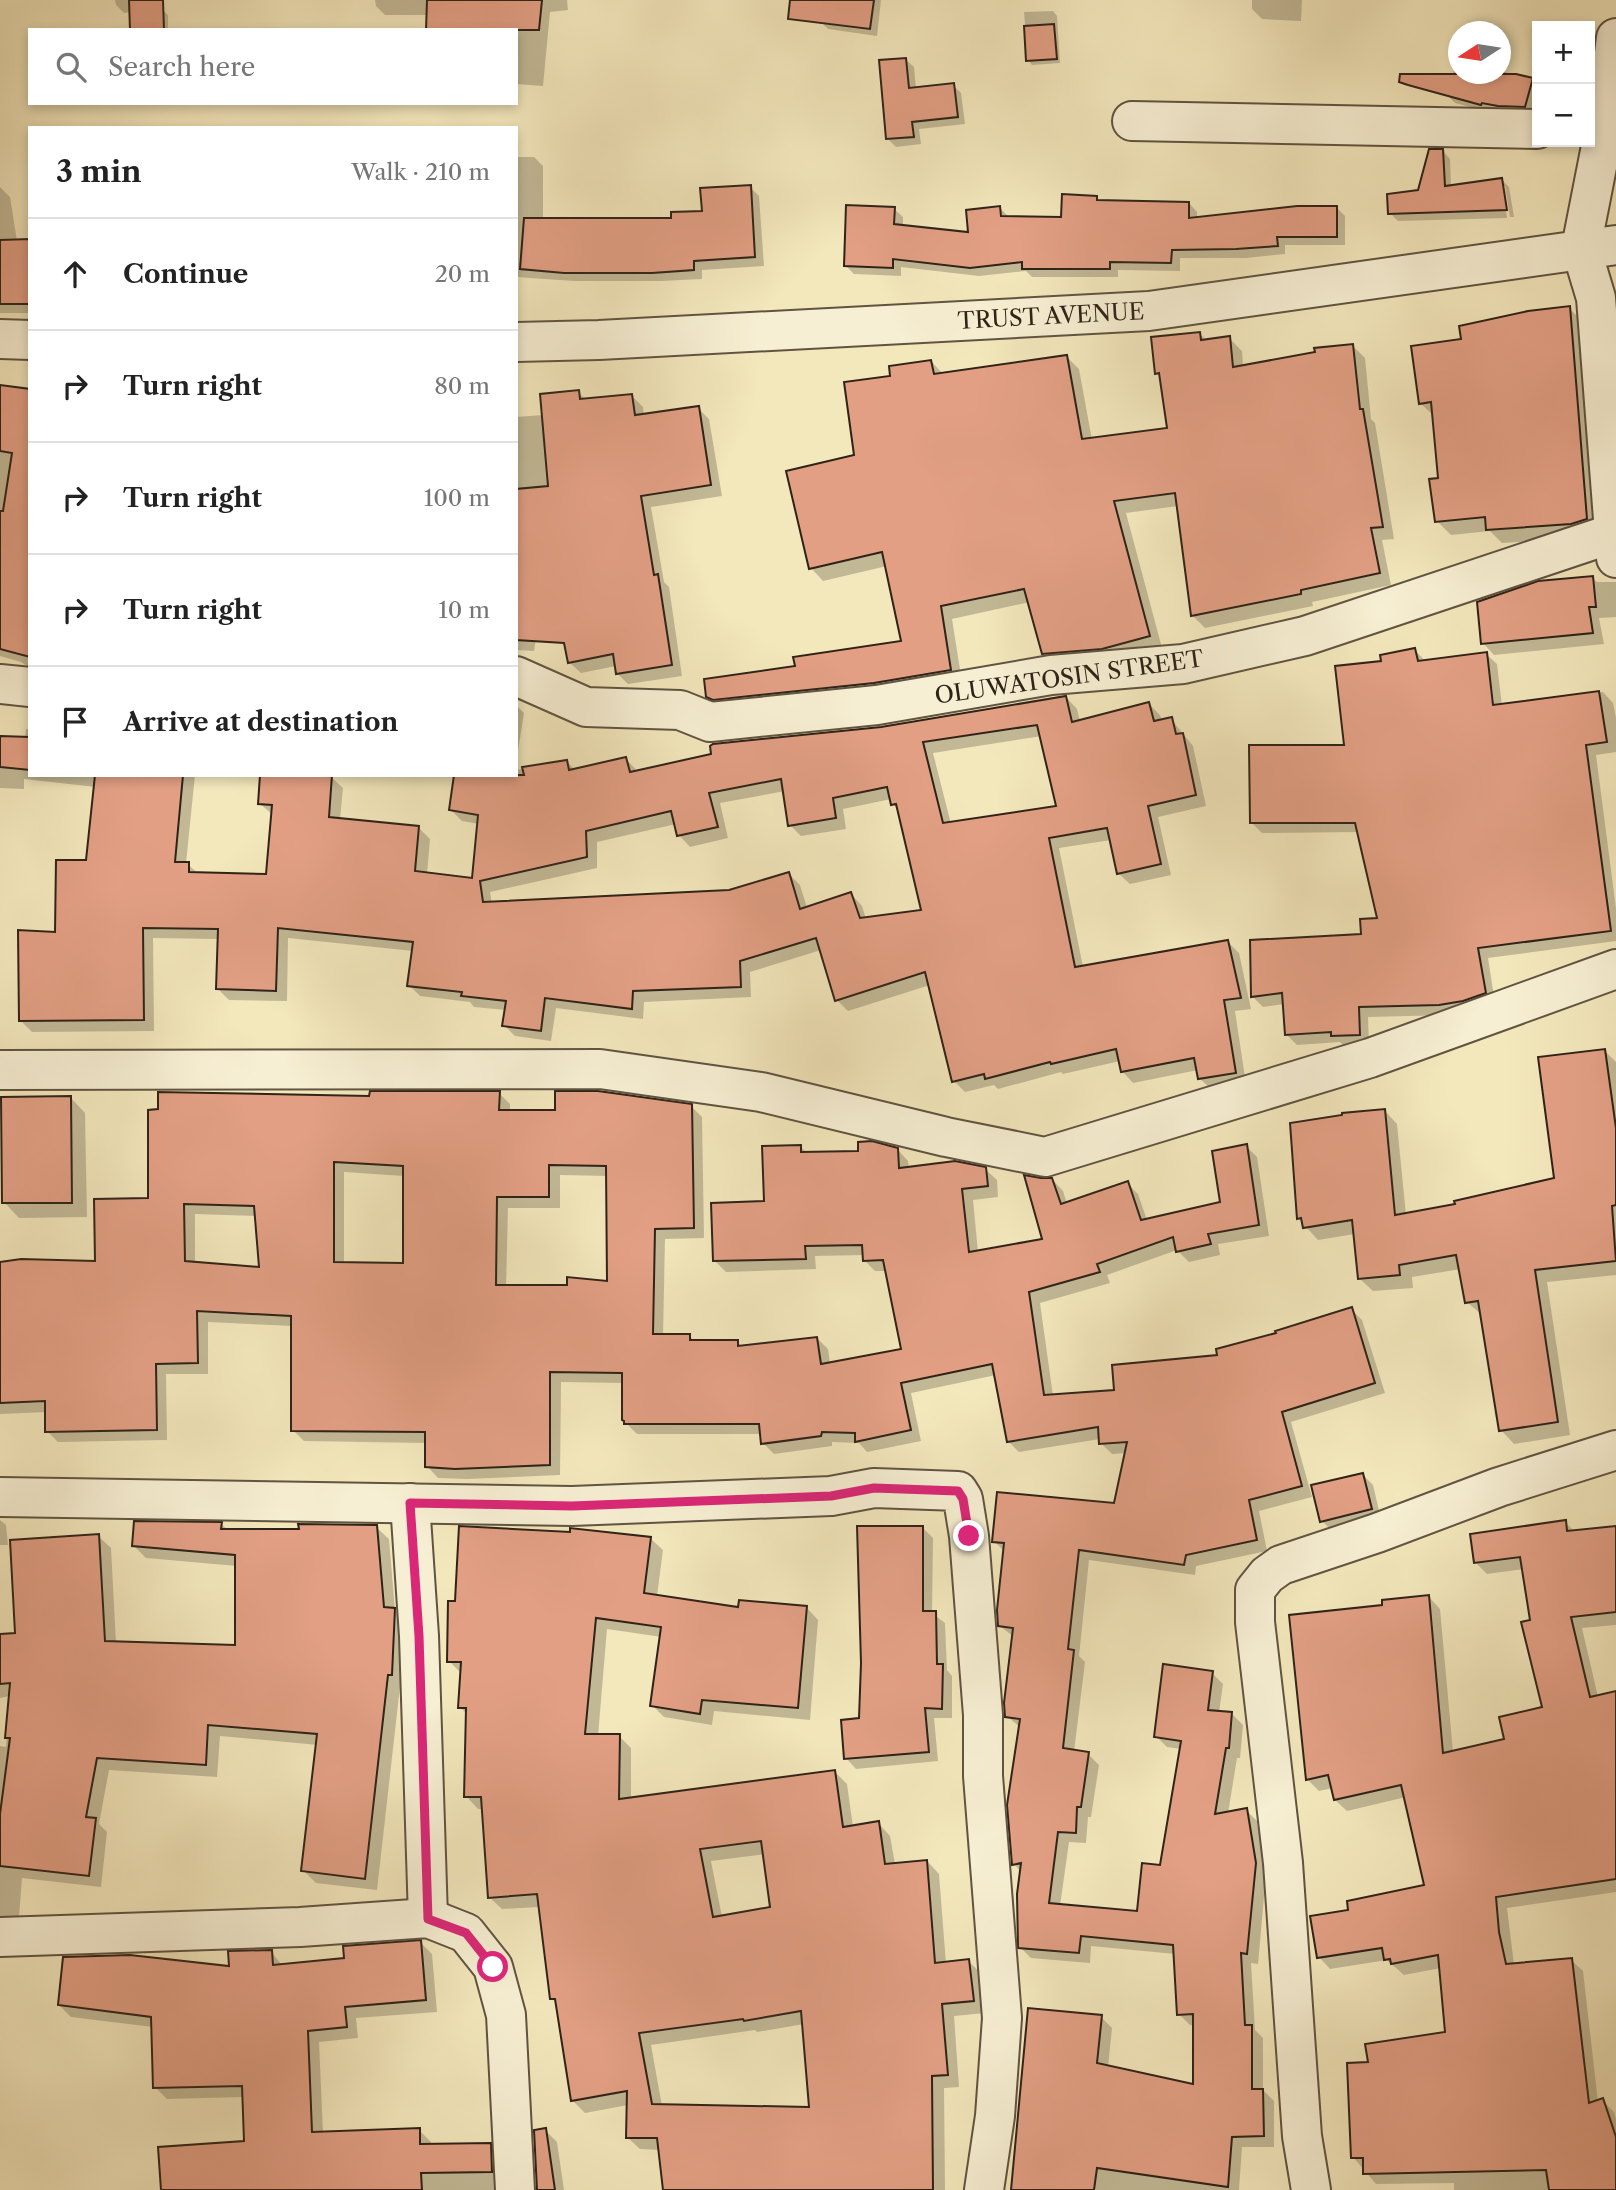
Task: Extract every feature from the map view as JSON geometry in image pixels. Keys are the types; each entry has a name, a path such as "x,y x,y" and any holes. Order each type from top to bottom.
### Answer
{"street":[{"path":"1615,546 1596,298 1599,246 1597,131 1616,38"},
{"path":"1132,121 1532,129"},
{"name":"TRUST AVENUE","path":"518,342 1149,311 1599,246"},
{"path":"0,339 28,340"},
{"name":"OLUWATOSIN STREET","path":"518,677 586,707 680,710 710,722 877,705 1051,675 1183,664 1305,636 1615,546"},
{"path":"0,684 28,687"},
{"path":"0,1070 600,1069 761,1091 946,1137 1045,1157 1370,1058 1616,968"},
{"path":"1311,2190 1302,2136 1283,1863 1255,1622 1255,1590 1267,1575 1281,1565 1377,1533 1499,1487 1616,1450"},
{"path":"0,1497 572,1506 831,1496 874,1488 958,1491 963,1499 969,1536 983,1715 983,1776 1002,2018 995,2116 984,2190"},
{"path":"410,1503 419,1636 428,1919"},
{"path":"0,1937 300,1927 428,1919 466,1933 493,1967 506,2015 515,2190"}],"building":[{"path":"129,0 163,0 164,28 130,28"},
{"path":"427,0 542,0 539,30 426,28"},
{"path":"790,0 874,0 870,29 788,19"},
{"path":"1054,24 1057,59 1026,61 1024,26"},
{"path":"906,58 909,88 954,83 958,117 912,122 914,137 886,139 879,60"},
{"path":"1400,74 1448,74 1448,84 1511,84 1511,74 1532,78 1525,107 1481,105 1399,82"},
{"path":"1429,149 1443,149 1445,186 1502,178 1507,210 1388,214 1387,194 1418,190"},
{"path":"751,185 755,257 694,261 694,270 652,273 564,273 520,269 524,218 671,218 671,212 702,211 700,188"},
{"path":"1062,194 1097,196 1097,200 1189,202 1189,218 1297,206 1337,206 1337,237 1277,237 1278,246 1172,250 1171,263 1110,262 1110,269 1022,269 1022,262 970,268 893,259 893,268 844,266 846,205 895,207 894,224 968,232 966,210 1000,206 1001,216 1061,217"},
{"path":"28,239 28,304 0,304 0,240"},
{"path":"1570,306 1587,519 1571,524 1486,530 1485,517 1435,522 1429,479 1438,478 1431,402 1419,404 1411,346 1461,339 1459,326 1528,311"},
{"path":"1200,332 1201,340 1230,336 1233,367 1315,352 1314,348 1353,344 1360,409 1363,409 1383,527 1371,528 1380,573 1301,590 1301,594 1191,616 1175,493 1114,501 1150,636 1102,649 1042,654 1024,589 941,606 951,670 874,683 713,700 706,697 704,679 795,666 793,657 901,641 882,552 809,569 786,471 854,455 844,382 890,376 889,366 931,360 934,374 1067,355 1082,439 1167,428 1159,373 1155,374 1151,337"},
{"path":"0,385 28,389 28,656 0,649 0,511 3,511 12,453 0,451"},
{"path":"579,390 580,399 632,394 635,415 699,406 711,485 641,496 654,575 658,574 672,665 616,674 613,654 568,663 564,643 518,640 518,489 548,486 540,394"},
{"path":"1593,576 1596,607 1589,607 1593,633 1481,644 1477,602 1538,581"},
{"path":"1415,648 1418,661 1487,652 1493,705 1599,691 1607,742 1586,745 1611,931 1478,948 1486,993 1439,1005 1359,1007 1360,1035 1331,1036 1331,1032 1285,1035 1282,993 1251,997 1250,940 1361,934 1360,919 1377,918 1355,823 1250,823 1249,745 1344,745 1335,666 1381,661 1380,655"},
{"path":"1066,696 1072,722 1149,702 1154,721 1172,717 1176,734 1183,733 1196,795 1148,806 1161,864 1117,874 1107,828 1049,838 1075,967 1228,940 1241,998 1224,1000 1236,1073 1198,1079 1194,1058 1121,1072 1116,1049 985,1079 984,1074 952,1082 925,972 835,1001 816,938 740,961 741,987 633,991 632,1009 545,998 541,1031 502,1026 506,1001 461,996 462,992 407,986 413,942 278,928 276,991 216,989 218,929 143,928 144,1020 19,1021 18,930 55,932 56,860 86,860 95,777 183,777 175,862 189,862 189,872 266,874 272,805 258,804 260,777 332,777 329,817 419,826 415,871 472,878 478,815 449,810 454,777 518,777 524,775 522,767 567,760 569,770 626,757 630,772 711,754 710,746 881,727","holes":["1037,725 1056,806 943,823 923,742","781,779 788,826 836,818 833,798 887,787 891,805 896,804 921,910 860,918 851,892 800,909 789,872 729,890 483,902 480,881 587,857 586,831 671,811 677,836 718,827 709,793"]},
{"path":"0,736 28,737 28,770 0,767"},
{"path":"1605,1049 1616,1128 1616,1205 1612,1206 1616,1261 1535,1270 1558,1422 1499,1431 1478,1301 1465,1303 1456,1255 1399,1265 1400,1275 1358,1279 1352,1220 1303,1228 1301,1218 1297,1219 1290,1123 1342,1113 1385,1109 1395,1215 1455,1204 1454,1201 1554,1178 1538,1057"},
{"path":"370,1091 500,1091 499,1110 555,1110 555,1091 598,1091 692,1104 694,1228 655,1229 653,1334 690,1334 690,1340 738,1340 738,1346 817,1337 821,1364 901,1349 883,1260 863,1261 862,1245 805,1246 806,1259 713,1261 711,1203 764,1201 762,1146 801,1145 801,1152 858,1151 858,1142 872,1141 898,1148 899,1168 955,1161 986,1167 988,1186 962,1189 969,1252 1042,1239 1024,1175 1052,1178 1061,1204 1128,1181 1141,1220 1220,1202 1212,1151 1247,1144 1259,1225 1208,1234 1211,1244 1176,1252 1173,1237 1097,1264 1100,1272 1029,1292 1044,1395 1114,1390 1112,1365 1217,1355 1216,1349 1276,1333 1275,1331 1352,1307 1375,1383 1282,1412 1302,1486 1249,1500 1257,1540 1186,1555 1184,1565 1079,1550 1068,1649 1074,1650 1063,1748 1089,1752 1081,1807 1077,1807 1076,1833 1058,1832 1049,1903 1137,1911 1142,1863 1160,1865 1181,1741 1154,1737 1163,1664 1213,1671 1208,1710 1232,1712 1229,1748 1226,1748 1215,1814 1247,1808 1256,1863 1247,1954 1241,1953 1245,2025 1252,2025 1252,2089 1263,2089 1264,2136 1232,2137 1228,2187 1097,2168 1094,2190 1011,2190 1028,2008 1102,2015 1097,2063 1193,2084 1193,2014 1177,2015 1173,1945 1081,1936 1079,1953 1018,1948 1017,1894 1021,1863 1012,1865 1007,1805 1020,1719 1005,1717 1004,1703 1013,1628 998,1626 997,1610 1004,1543 992,1542 997,1492 1114,1503 1127,1442 1099,1444 1098,1427 1007,1442 992,1364 901,1383 911,1430 855,1442 855,1433 822,1432 821,1436 761,1444 759,1424 624,1424 622,1373 550,1372 550,1465 455,1469 425,1467 425,1432 291,1431 291,1316 197,1311 198,1363 156,1364 157,1430 45,1432 45,1401 0,1403 0,1262 21,1259 95,1261 94,1199 148,1198 148,1110 158,1109 158,1092 369,1096","holes":["334,1162 403,1166 403,1263 334,1262","549,1165 606,1166 607,1281 567,1277 567,1285 496,1285 497,1197 549,1197","184,1204 254,1206 259,1267 185,1261"]},
{"path":"71,1096 72,1203 2,1203 1,1097"},
{"path":"1363,1473 1372,1509 1320,1522 1311,1485"},
{"path":"1566,1520 1567,1531 1616,1526 1616,1612 1571,1617 1590,1697 1616,1691 1616,1879 1496,1897 1499,1932 1506,1964 1572,1958 1589,2103 1603,2098 1616,2137 1616,2190 1549,2190 1546,2170 1363,2174 1363,2158 1351,2158 1347,2063 1368,2062 1365,2044 1445,2032 1438,1955 1391,1964 1390,1959 1384,1960 1382,1948 1317,1958 1310,1916 1348,1910 1347,1901 1424,1885 1401,1785 1334,1800 1328,1775 1306,1780 1289,1615 1382,1605 1382,1600 1429,1595 1443,1753 1504,1739 1499,1717 1542,1707 1521,1622 1530,1620 1520,1557 1474,1563 1470,1534"},
{"path":"134,1521 222,1522 221,1529 299,1529 298,1524 377,1525 384,1607 395,1608 392,1675 388,1675 365,1879 301,1871 317,1734 208,1725 206,1765 97,1758 86,1817 96,1818 89,1876 0,1866 0,1814 10,1738 5,1738 10,1683 0,1684 0,1634 15,1633 10,1540 99,1534 105,1641 235,1645 235,1555 132,1546"},
{"path":"459,1526 570,1532 570,1528 651,1537 644,1593 738,1607 739,1600 807,1606 798,1708 702,1700 700,1714 650,1706 661,1627 596,1618 585,1734 620,1734 619,1799 835,1770 843,1827 879,1821 885,1864 927,1860 935,1963 969,1959 974,2001 942,2004 948,2075 932,2076 933,2190 663,2190 657,2138 626,2138 627,2091 571,2101 555,1999 550,1999 537,1894 488,1898 481,1797 464,1797 466,1708 458,1708 461,1662 447,1662 448,1601 455,1601","holes":["761,1841 770,1907 713,1917 700,1849","801,2011 809,2107 652,2104 639,2033 743,2019 744,2021"]},
{"path":"857,1526 923,1526 923,1611 936,1611 937,1664 943,1664 942,1709 925,1708 929,1752 844,1759 841,1720 859,1718 861,1663"},
{"path":"421,1940 426,2000 345,2007 347,2027 308,2031 312,2132 420,2128 420,2144 491,2143 492,2172 421,2173 422,2190 161,2190 158,2147 244,2141 242,2086 153,2088 151,2017 58,2005 63,1957 130,1955 229,1966 228,1951 272,1950 273,1965 344,1958 343,1946"},
{"path":"546,2128 555,2190 537,2190 534,2130"}],"route":[{"path":"493,1967 466,1933 428,1919 419,1636 410,1503 572,1506 831,1496 874,1488 958,1491 963,1499 969,1536"}]}
